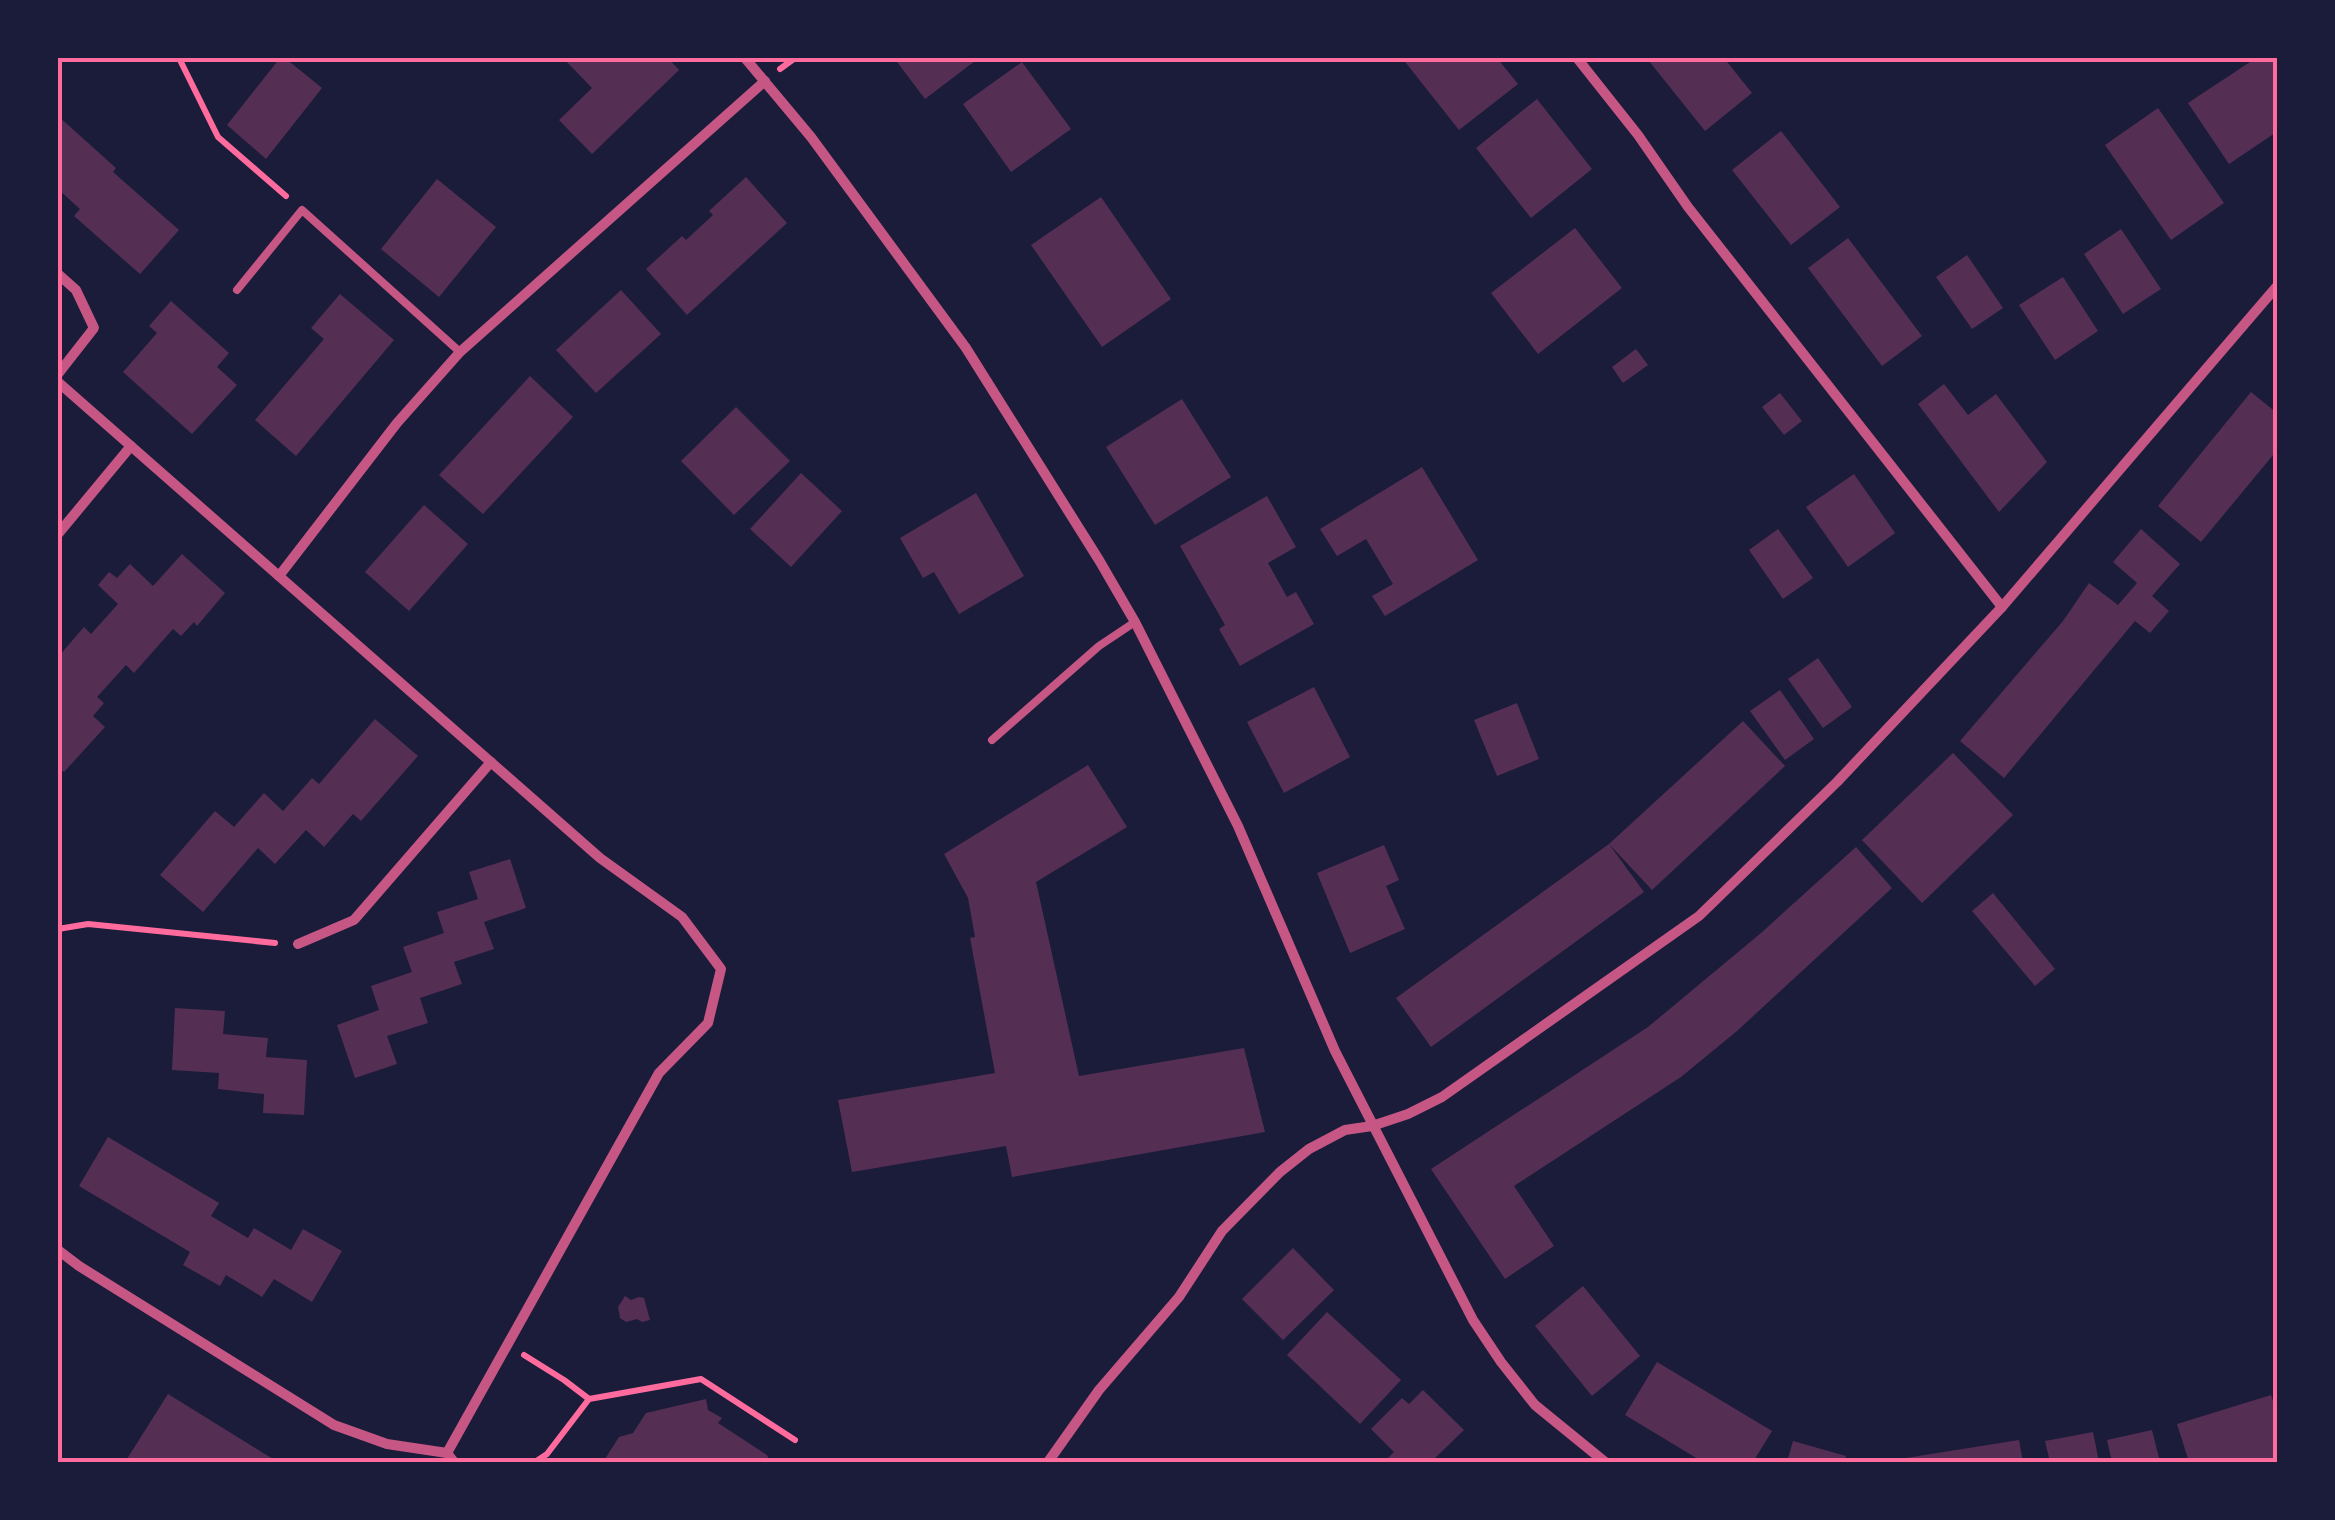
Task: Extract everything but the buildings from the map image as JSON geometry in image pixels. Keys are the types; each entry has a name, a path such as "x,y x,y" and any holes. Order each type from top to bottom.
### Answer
{"street":[{"path":"745,58 811,137 966,348 1099,560 1135,622 1238,826 1335,1052 1473,1320 1535,1404 1605,1462"},
{"path":"1577,58 1688,207 2002,607"},
{"path":"279,576 396,422 460,352 765,80"},
{"path":"58,274 76,290 94,328 58,374"},
{"path":"1048,1462 1099,1390 1179,1297 1222,1231 1280,1172 1309,1149 1345,1130 1408,1114 1442,1097 1700,916 1837,782 2002,607 2278,285"},
{"path":"58,382 600,858 682,917 721,968 708,1023 659,1073 451,1458 387,1444 334,1426 58,1250"},
{"path":"58,534 131,446"},
{"path":"298,944 354,920 491,762"}],"lane":[{"path":"237,290 302,210 460,352"},
{"path":"992,740 1099,646 1135,622"}],"path":[{"path":"179,58 218,137 302,210"},
{"path":"58,928 88,924 298,944"},
{"path":"548,1369 589,1399"},
{"path":"535,1462 547,1454 589,1399 701,1379 795,1440"}]}
